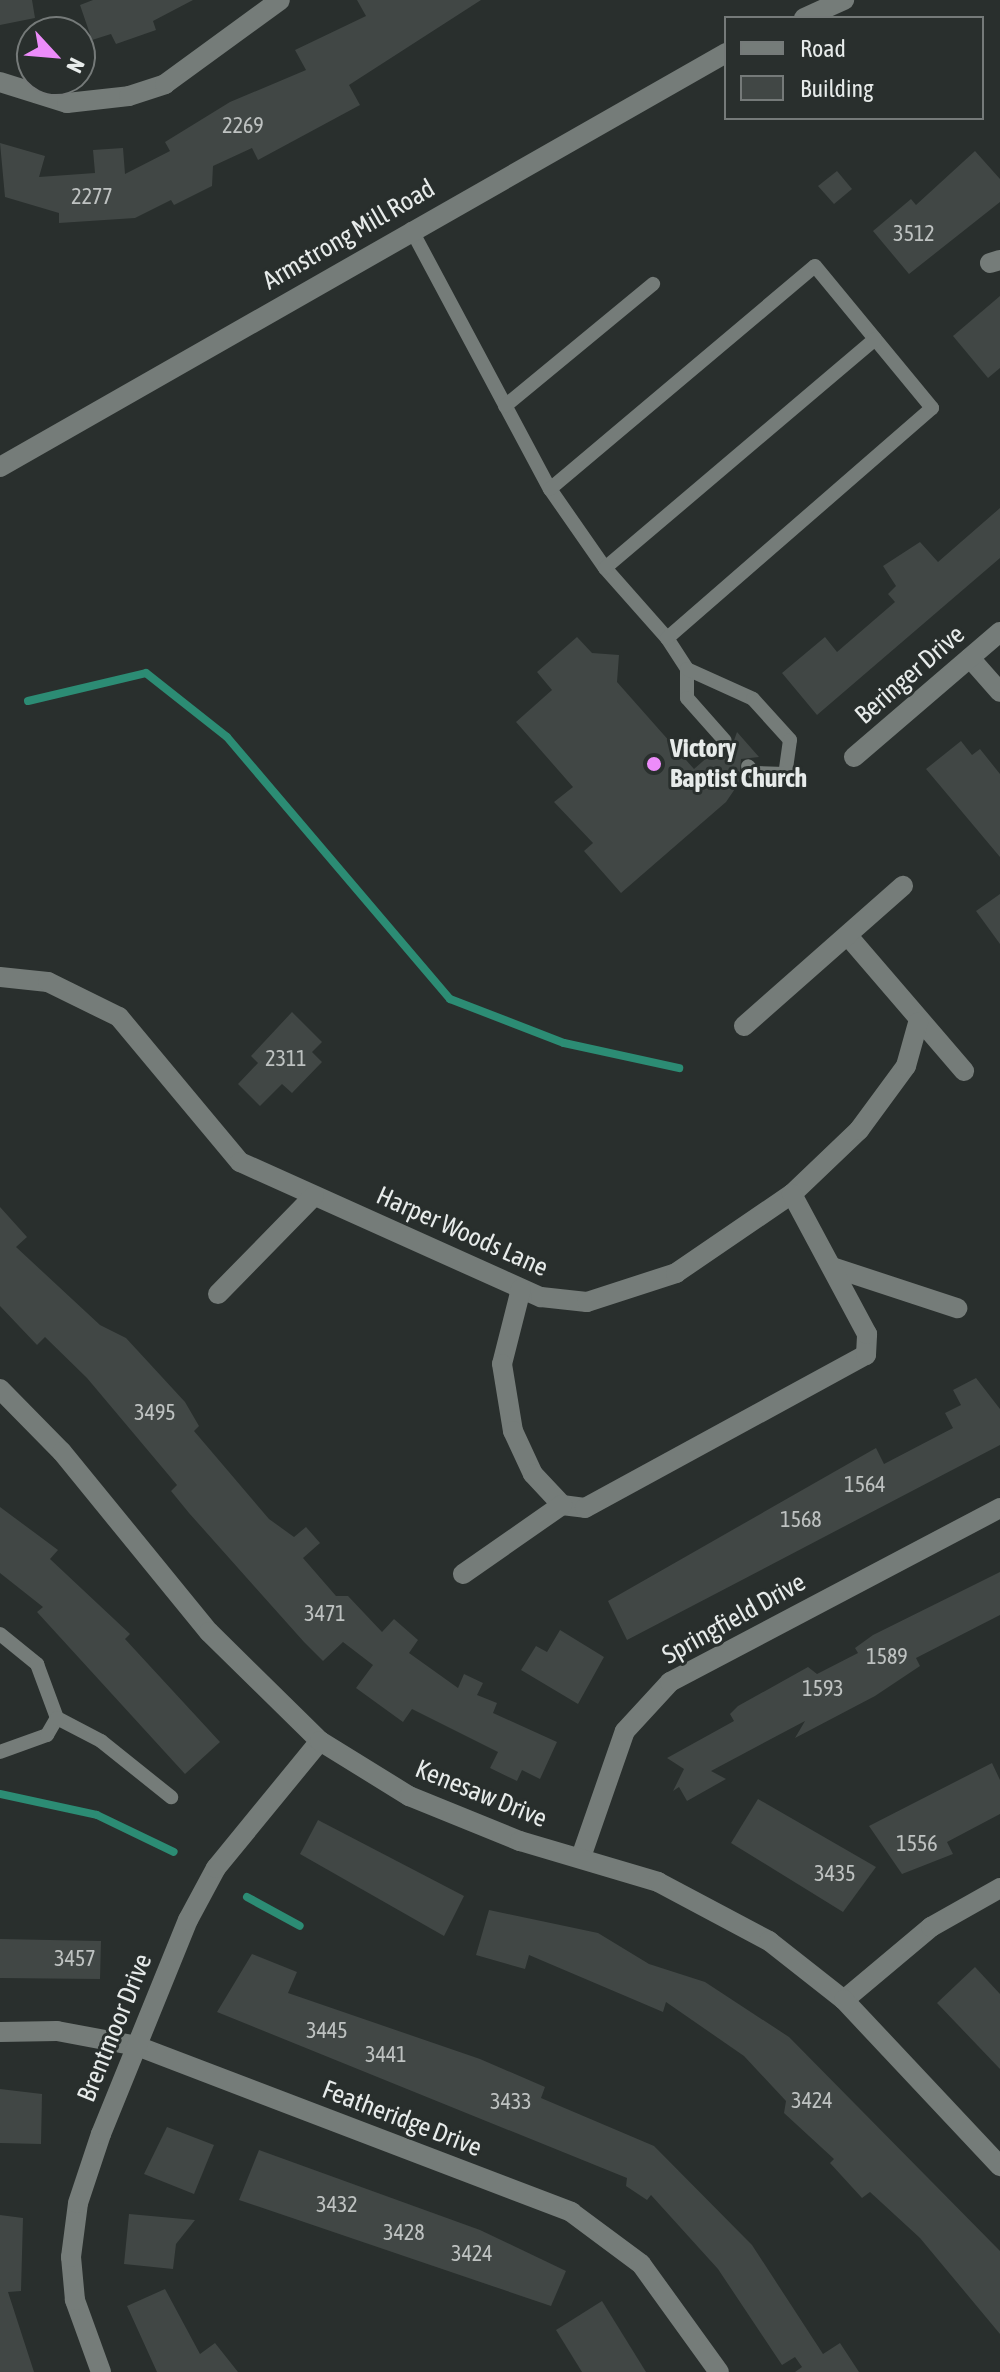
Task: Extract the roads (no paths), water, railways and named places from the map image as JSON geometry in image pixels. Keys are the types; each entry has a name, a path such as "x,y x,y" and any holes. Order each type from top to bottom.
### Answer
{"street":[{"path":"0,82 67,103 129,96 165,84 280,0"},
{"path":"808,16 844,0"},
{"name":"Armstrong Mill Road","path":"0,467 411,229 724,54"},
{"name":"Beringer Drive","path":"854,757 1000,632"},
{"path":"970,658 1000,692"},
{"path":"744,1026 903,886"},
{"path":"848,936 918,1023 964,1071"},
{"name":"Harper Woods Lane","path":"0,977 48,982 119,1017 240,1162 521,1289 587,1302 637,1292 792,1194 859,1130 906,1066 918,1023"},
{"path":"521,1289 502,1364 513,1431 533,1474 562,1505 585,1508 854,1366 866,1355 867,1334 792,1194"},
{"path":"218,1294 314,1196"},
{"path":"832,1267 957,1308"},
{"name":"Kenesaw Drive","path":"0,1389 62,1452 209,1632 320,1741 409,1796 581,1857 719,1911 844,2000 1000,2166"},
{"path":"463,1574 562,1505"},
{"name":"Springfield Drive","path":"581,1857 625,1731 670,1682 1000,1508"},
{"name":"Brentmoor Drive","path":"101,2372 75,2300 71,2257 78,2203 165,1969 216,1868 320,1741"},
{"path":"844,2000 931,1927 1000,1888"},
{"name":"Featheridge Drive","path":"0,2032 57,2031 137,2046 596,2225 641,2264 719,2372"}],"lane":[{"path":"411,229 550,489 605,568 667,638 687,669 753,699 790,740 785,774 754,773 748,766"},
{"path":"550,489 815,266 932,408 667,638"},
{"path":"505,406 653,284"},
{"path":"605,568 875,339"},
{"path":"687,669 687,698 725,741"},
{"path":"0,1634 37,1664 57,1718 101,1741 171,1797"},
{"path":"0,1752 47,1735 57,1718"}],"waterway":[{"path":"28,701 146,673 227,737 450,999 564,1043 679,1068"},
{"path":"0,1794 97,1815 174,1852"},
{"path":"247,1897 300,1926"}],"place":[{"name":"Victory Baptist Church","path":"654,764"}]}
